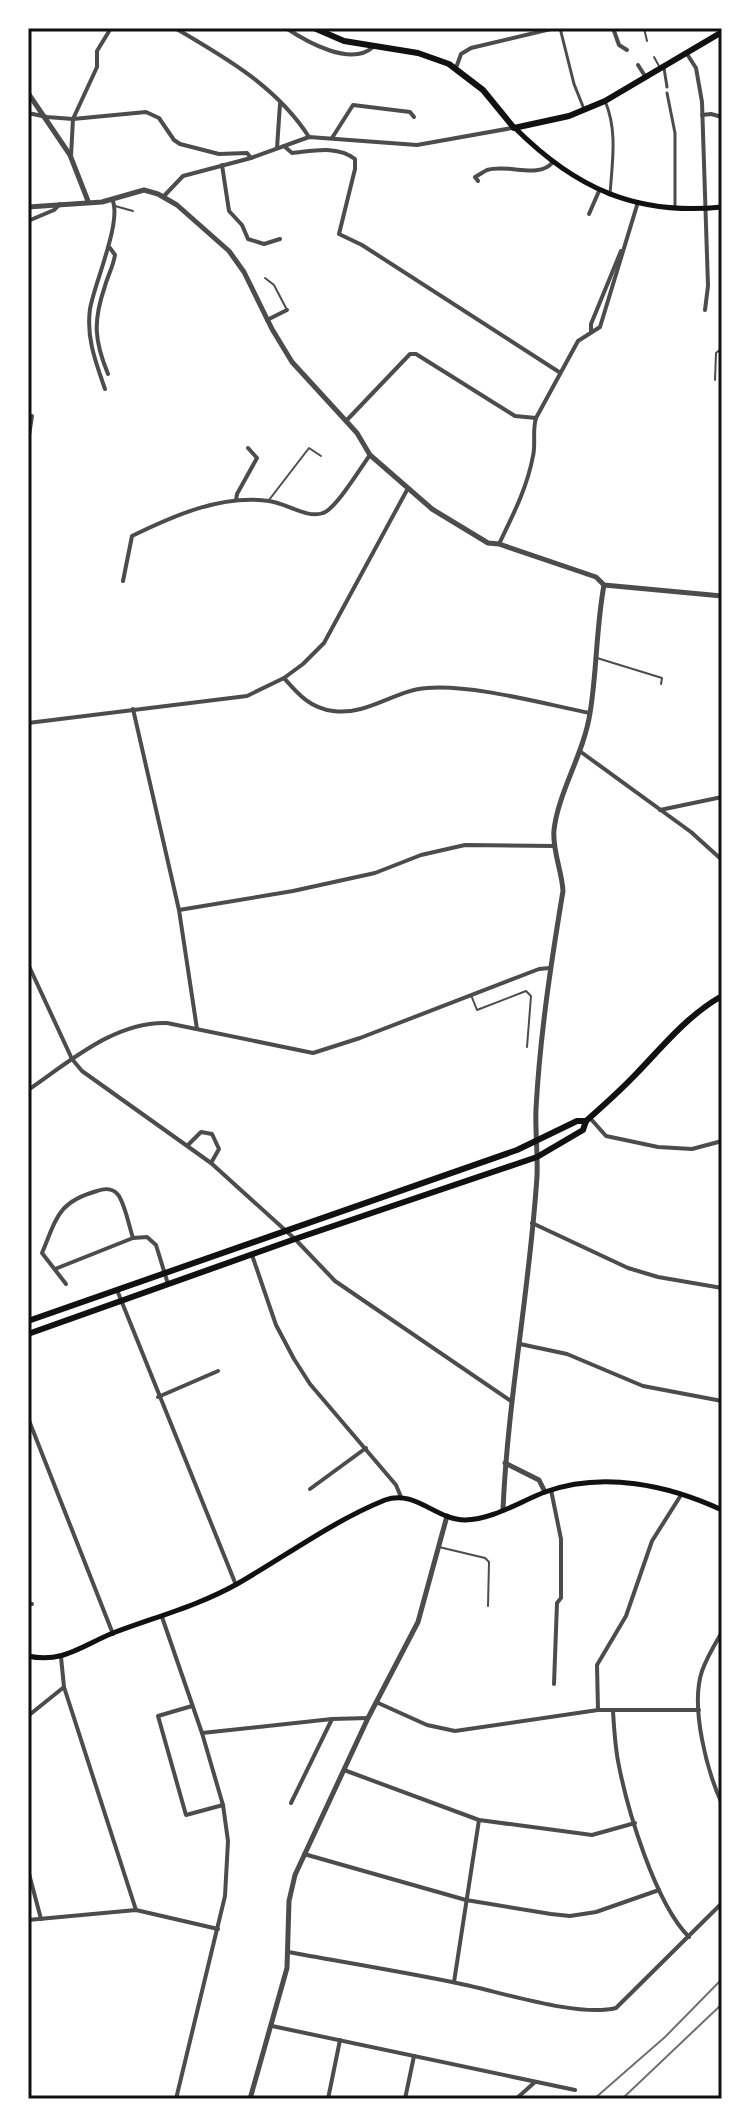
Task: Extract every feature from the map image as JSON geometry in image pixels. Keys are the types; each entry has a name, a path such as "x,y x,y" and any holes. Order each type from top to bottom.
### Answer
{"main road":[{"path":"314,28 344,41 418,53 456,68 491,98 514,128 553,162 610,196 675,208 722,207"},
{"path":"514,128 561,118 605,101 722,32"},
{"path":"28,1334 537,1157 583,1130 588,1120 694,1014 722,996"},
{"path":"28,1321 536,1142 577,1121 588,1120"},
{"path":"28,1656 43,1659 61,1657 236,1585 340,1522 386,1500 410,1498 447,1516 465,1520 548,1491 595,1482 656,1486 722,1510"}],"street":[{"path":"71,156 73,119 97,67 97,51 111,28"},
{"path":"175,28 254,77 309,137"},
{"path":"286,28 313,43 346,53 365,53 373,47"},
{"path":"456,68 461,54 471,48 558,28 584,110"},
{"path":"613,28 619,45 627,50"},
{"path":"687,54 698,77 702,115 708,286 705,310"},
{"path":"638,65 646,77"},
{"path":"662,69 667,87"},
{"path":"28,93 71,156 88,201"},
{"path":"667,93 675,133 675,208"},
{"path":"605,101 611,115 614,145 610,196"},
{"path":"277,148 280,104"},
{"path":"332,138 353,105 410,112 414,117"},
{"path":"28,113 73,119 146,112 159,118 180,144 219,154 247,153 251,158"},
{"path":"702,115 722,117"},
{"path":"164,196 180,178 251,158 309,137 401,146 514,128"},
{"path":"284,146 292,153 333,150 348,153 355,159 355,169 339,234 362,245 559,372"},
{"path":"478,181 475,177 487,170 538,170 549,168 553,162"},
{"path":"222,165 229,211 242,225 248,239 264,244 280,239"},
{"path":"28,207 88,201 114,202 144,190 164,196 229,251 244,272 292,362 363,440 370,455 407,490 448,520 488,543 596,577 604,585 722,596"},
{"path":"589,214 599,191"},
{"path":"105,389 91,348 89,331 95,287 109,246 114,202"},
{"path":"499,544 517,509 527,480 534,451 532,432 536,418 578,341 600,327 638,202"},
{"path":"28,221 54,210 61,203"},
{"path":"108,374 95,329 99,305 113,270 115,255 109,246"},
{"path":"267,320 287,310"},
{"path":"346,421 410,354 416,354 515,416 536,418"},
{"path":"28,416 32,416 28,442"},
{"path":"236,500 257,458 248,448"},
{"path":"123,581 132,536 213,504 236,500 268,500 321,514 331,508 370,455"},
{"path":"28,723 247,696 284,678 324,643 407,490"},
{"path":"503,1509 504,1463 532,1223 542,1018 563,891 554,832 557,814 581,752 590,713 604,585"},
{"path":"284,678 310,704 334,712 361,709 415,689 444,687 590,713"},
{"path":"133,709 179,910 197,1029"},
{"path":"581,752 691,832 722,860"},
{"path":"660,810 722,797"},
{"path":"179,910 293,891 375,873 421,855 465,845 555,846"},
{"path":"28,964 72,1059 96,1083 211,1163 295,1239 335,1281 511,1401"},
{"path":"28,1090 72,1059 143,1024 167,1023 313,1053 539,969 550,968"},
{"path":"588,1120 609,1138 658,1147 692,1149 722,1141"},
{"path":"188,1145 201,1132 212,1134 219,1149 211,1163"},
{"path":"66,1284 42,1253 58,1218 71,1199 105,1188 112,1190 119,1195 133,1238"},
{"path":"532,1223 628,1268 658,1277 722,1288"},
{"path":"55,1269 133,1238 147,1237 156,1245 168,1284"},
{"path":"252,1255 276,1325 294,1359 310,1384 367,1447 396,1485 401,1497"},
{"path":"116,1290 236,1585"},
{"path":"520,1344 567,1354 643,1386 722,1401"},
{"path":"158,1397 218,1371"},
{"path":"28,1418 113,1634"},
{"path":"310,1489 367,1447"},
{"path":"504,1463 539,1480 548,1491 561,1539 561,1598 557,1603 554,1684"},
{"path":"598,1710 597,1665 626,1616 652,1541 681,1495"},
{"path":"250,2099 272,2026 288,1952 289,1901 295,1875 368,1718 418,1622 447,1516"},
{"path":"162,1617 202,1733 223,1805 228,1841 225,1896 176,2099"},
{"path":"722,1632 702,1670 699,1710 707,1763 722,1804"},
{"path":"61,1657 64,1687 136,1910"},
{"path":"28,1716 64,1687"},
{"path":"376,1702 427,1725 455,1731 598,1710 699,1710"},
{"path":"192,1705 158,1716 186,1815 223,1805"},
{"path":"613,1711 617,1760 635,1823 672,1917 690,1937"},
{"path":"202,1733 368,1718"},
{"path":"291,1803 332,1719"},
{"path":"344,1770 479,1820 592,1835 635,1823"},
{"path":"454,1982 479,1820"},
{"path":"304,1854 466,1900 570,1916 596,1912 659,1890"},
{"path":"28,1870 41,1919"},
{"path":"288,1952 454,1982 572,2008 603,2011 616,2008 722,1903"},
{"path":"28,1920 136,1910 218,1929"},
{"path":"272,2026 575,2090"},
{"path":"328,2099 340,2040"},
{"path":"405,2099 414,2056"},
{"path":"516,2099 536,2081"}],"lane":[{"path":"644,28 647,41"},
{"path":"654,57 662,69"},
{"path":"114,202 133,211"},
{"path":"265,278 274,285 287,310"},
{"path":"715,380 716,353 722,348"},
{"path":"268,500 309,448 321,456"},
{"path":"594,657 662,678 661,684"},
{"path":"470,994 477,1010 526,991 531,996 527,1047"},
{"path":"438,1547 485,1558 489,1562 488,1606"}],"railway":[{"path":"594,2099 665,2037 722,1979"},
{"path":"622,2099 722,2004"}]}
